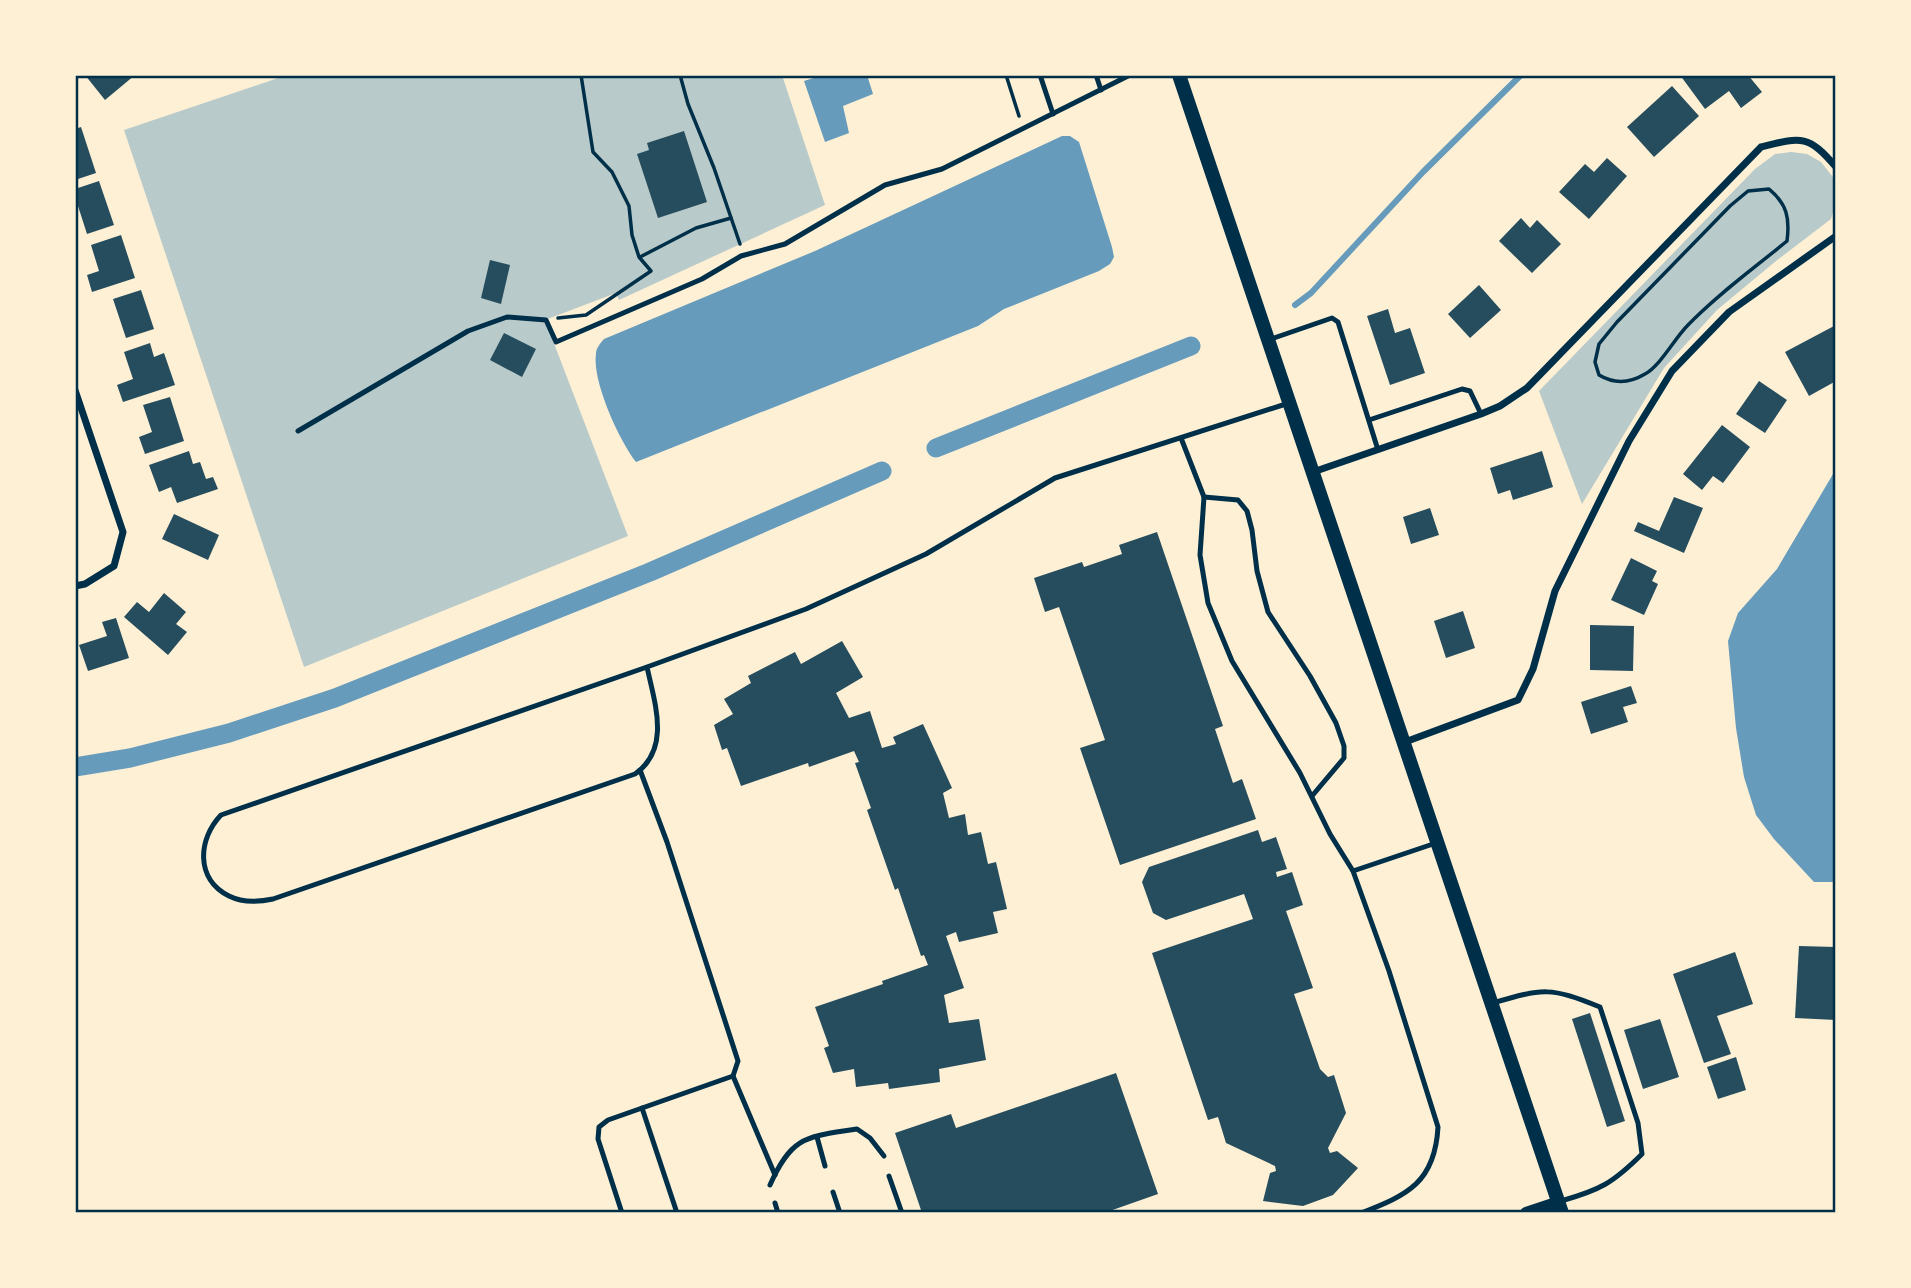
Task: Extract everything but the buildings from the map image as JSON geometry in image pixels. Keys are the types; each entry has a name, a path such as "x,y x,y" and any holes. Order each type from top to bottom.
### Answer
{"main road":[{"path":"1179,75 1561,1207"}],"street":[{"path":"1313,472 1481,414 1500,406 1527,388 1760,147 1795,138 1818,146 1836,167"},
{"path":"1405,742 1518,700 1533,668 1555,591 1629,441 1672,371 1729,312 1836,236"},
{"path":"75,390 123,532 114,566 85,584 75,586"},
{"path":"1526,1213 1561,1207"}],"lane":[{"path":"1040,75 1053,114"},
{"path":"1096,75 1101,90"},
{"path":"298,431 468,331 507,317 546,320 556,342 702,279 741,256 785,244 885,185 942,169 1130,75"},
{"path":"1268,340 1332,318 1338,321 1378,450"},
{"path":"1368,420 1462,389 1470,391 1481,414"},
{"path":"647,667 657,715 658,736 654,754 640,770 273,899 258,902 228,896 208,875 203,848 207,835 221,815 806,609 926,554 1055,478 1289,403"},
{"path":"1181,438 1204,497 1200,555 1208,603 1233,661 1353,870 1438,1126 1437,1149 1427,1171 1405,1195 1361,1213"},
{"path":"1204,497 1238,500 1247,511 1252,530 1256,571 1268,612 1336,723 1344,746 1343,758 1312,796"},
{"path":"640,770 667,842 738,1061 733,1076 775,1175"},
{"path":"1353,870 1438,842"},
{"path":"1493,1003 1534,991 1565,993 1600,1007 1638,1123 1642,1154 1602,1188 1561,1207"},
{"path":"622,1213 598,1139 599,1128 608,1120 733,1076"},
{"path":"642,1108 677,1213"},
{"path":"770,1185 781,1162 795,1144 817,1137 857,1129 870,1138 884,1156"},
{"path":"817,1137 825,1166"},
{"path":"889,1176 901,1213"},
{"path":"833,1192 840,1213"},
{"path":"775,1203 778,1213"}],"path":[{"path":"546,320 586,315 651,271 639,257 632,235 629,206 612,172 593,152 582,75"},
{"path":"680,75 688,104 740,244"},
{"path":"1006,75 1023,128"},
{"path":"1769,189 1781,199 1787,211 1787,242 1715,299 1644,375 1623,382 1610,382 1599,375 1595,362 1599,344 1617,322 1730,206 1748,191 1769,189"},
{"path":"639,257 696,228 732,218"}],"shaded area":[{"path":"287,75 782,75 825,205 619,300 616,293 545,320 628,536 304,667 124,130"},
{"path":"1775,154 1807,154 1821,162 1836,181 1835,205 1831,219 1717,310 1664,368 1582,504 1539,391 1755,169"}],"water":[{"path":"823,75 867,75 873,94 843,106 849,133 825,142 804,81"},
{"path":"1062,136 1070,136 1079,142 1112,247 1114,257 1110,264 1099,271 1004,309 978,326 636,462 615,425 598,379 596,352 604,339 815,251"},
{"path":"1836,469 1836,882 1814,882 1756,815 1744,777 1736,728 1728,641 1738,613 1777,569"}],"waterway":[{"path":"1295,305 1311,293 1423,172 1521,75"},
{"path":"936,448 1191,346"},
{"path":"75,767 130,758 229,733 335,698 650,572 882,471"}]}
